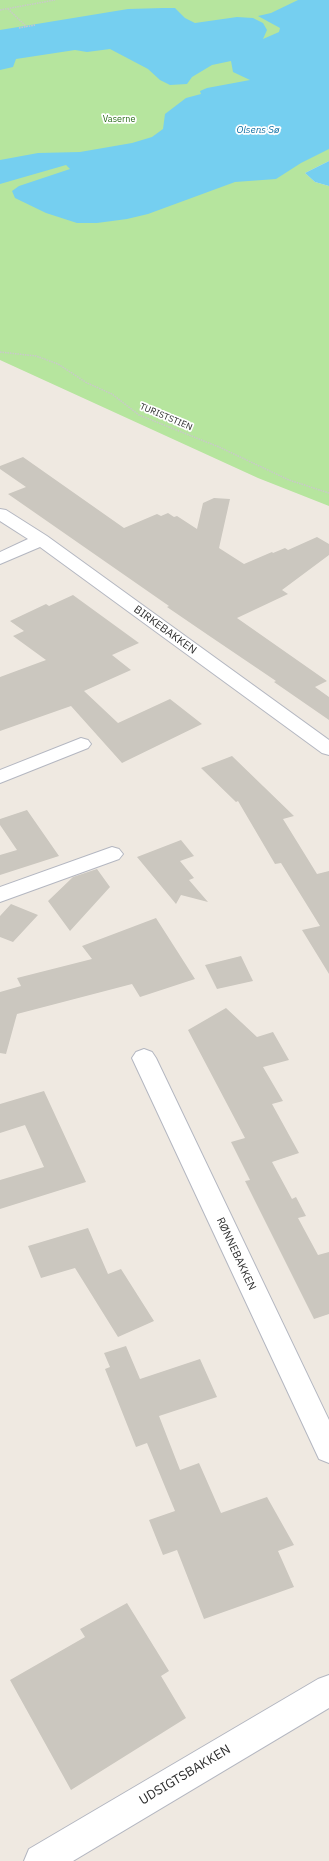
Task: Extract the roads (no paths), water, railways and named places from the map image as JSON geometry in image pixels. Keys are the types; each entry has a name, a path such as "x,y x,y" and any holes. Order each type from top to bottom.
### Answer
{"street":[{"name":"BIRKEBAKKEN","path":"0,514 41,540 329,749"},
{"path":"0,559 41,540"},
{"path":"0,776 81,744"},
{"path":"0,895 112,854"},
{"name":"RØNNEBAKKEN","path":"144,1058 329,1450"},
{"name":"UDSIGTSBAKKEN","path":"41,1861 329,1690"}],"water":[{"name":"Olsens Sø","path":"298,0 329,0 329,149 301,163 276,179 235,182 148,214 127,219 97,223 77,223 46,213 15,198 12,191 19,186 70,169 66,165 0,184 0,160 38,153 80,152 132,143 152,137 163,129 165,114 186,98 201,94 200,91 207,88 250,80 233,72 231,61 212,65 192,77 187,84 170,85 160,80 148,69 110,49 87,52 75,50 16,59 13,67 0,70 0,30 128,9 175,8 185,18 195,23 237,17 253,18 263,23 267,30 263,39 279,32 280,28 258,16 271,13"},
{"path":"329,161 329,186 315,182 305,173"}],"park label":[{"name":"Vaserne","path":"119,119"}]}
